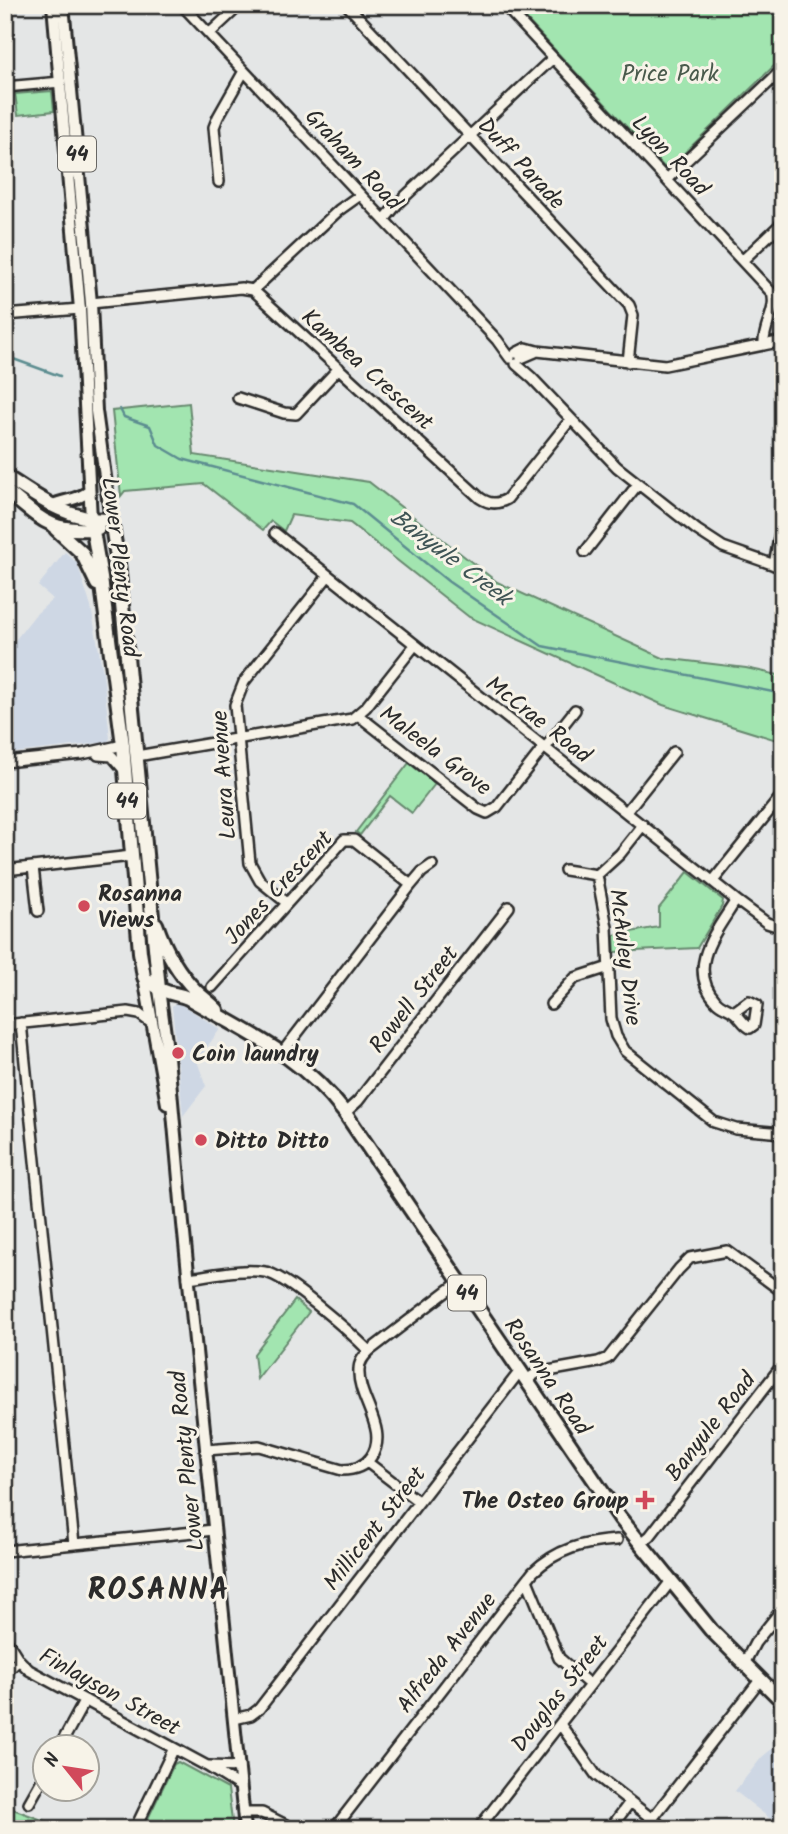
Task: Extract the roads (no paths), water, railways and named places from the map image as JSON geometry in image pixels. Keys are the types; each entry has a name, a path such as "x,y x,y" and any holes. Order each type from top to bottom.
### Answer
{"highway":[{"path":"5,476 51,506 92,524"},
{"path":"5,489 82,553 104,600"},
{"path":"44,520 65,530 111,523"},
{"name":"Lower Plenty Road","path":"111,523 137,756 153,941 148,975"},
{"name":"Lower Plenty Road","path":"92,524 123,745 140,952 148,975 159,989"},
{"path":"98,558 103,542 115,543"},
{"name":"Rosanna Road","path":"149,904 165,947 182,975 223,1017"},
{"path":"140,952 148,951 153,941"},
{"path":"148,975 172,970 182,975"},
{"name":"Rosanna Road","path":"159,989 182,996 210,1013 223,1017 282,1052 317,1079 345,1113 604,1496 671,1581 741,1661 783,1702"}],"main road":[{"name":"Lower Plenty Road","path":"53,5 79,309 92,524"},
{"name":"Lower Plenty Road","path":"63,5 92,303 96,411 111,523"},
{"path":"51,506 61,501 76,499 88,492"},
{"name":"Lower Plenty Road","path":"148,975 151,1023 162,1086 174,1130"},
{"name":"Lower Plenty Road","path":"159,989 245,1829"}],"street":[{"name":"Graham Road","path":"182,5 609,459 716,542 778,566"},
{"path":"209,34 240,5"},
{"name":"Duff Parade","path":"347,5 629,305 633,315 628,362"},
{"name":"Lyon Road","path":"504,5 743,260 774,298 764,334 764,345"},
{"path":"382,218 553,58"},
{"path":"667,179 783,69"},
{"path":"219,182 214,127 244,71"},
{"path":"5,87 61,82"},
{"path":"92,303 241,288 253,290 358,192"},
{"path":"743,260 783,222"},
{"name":"Kambea Crescent","path":"253,290 488,503 499,503 507,499 571,419"},
{"path":"5,315 79,309"},
{"path":"516,358 537,352 672,364 783,341"},
{"path":"238,398 284,414 296,414 339,368"},
{"path":"585,552 638,484"},
{"path":"778,566 783,517"},
{"name":"McCrae Road","path":"275,533 736,900 767,923 783,929"},
{"name":"Leura Avenue","path":"287,903 260,881 250,863 235,710 241,687 328,576"},
{"path":"137,756 344,721 358,715 415,645"},
{"path":"545,748 575,710"},
{"name":"Maleela Grove","path":"358,715 478,809 487,813 497,807 545,748"},
{"path":"5,762 82,754 123,745"},
{"path":"626,812 674,752"},
{"path":"82,754 111,756 125,771"},
{"path":"713,881 783,794"},
{"name":"McAuley Drive","path":"643,825 620,854 597,875 607,927 610,1010 613,1028 620,1044 631,1058 714,1122 736,1129 783,1133"},
{"name":"Jones Crescent","path":"212,988 341,843 348,839 354,840 411,885"},
{"path":"5,870 132,856"},
{"path":"282,1052 411,885 432,865"},
{"path":"33,867 38,911"},
{"path":"565,870 597,875"},
{"path":"734,1012 718,1004 705,986 702,968 705,951 736,900"},
{"name":"Rowell Street","path":"345,1113 358,1101 509,906"},
{"path":"551,1004 575,978 609,967"},
{"path":"128,1012 148,1002"},
{"path":"5,1025 128,1012 139,1014 151,1023"},
{"path":"21,1023 74,1544"},
{"path":"523,1376 608,1358 684,1262 690,1258 719,1251 730,1252 783,1292"},
{"path":"188,1278 248,1272 271,1273 369,1351"},
{"path":"206,1450 259,1447 342,1470 358,1468 368,1462 377,1439 359,1370 362,1360 369,1351 459,1282"},
{"name":"Banyule Road","path":"640,1544 783,1364"},
{"name":"Millicent Street","path":"234,1714 251,1715 258,1709 419,1502 523,1376"},
{"path":"368,1462 419,1502"},
{"path":"5,1551 214,1530"},
{"name":"Alfreda Avenue","path":"334,1829 540,1566 564,1550 592,1542 617,1540"},
{"path":"527,1580 559,1658 590,1685"},
{"name":"Douglas Street","path":"478,1829 671,1581"},
{"path":"741,1661 783,1608"},
{"name":"Finlayson Street","path":"5,1638 29,1670 241,1787"},
{"path":"5,1673 19,1660"},
{"path":"652,1819 760,1680"},
{"path":"68,1732 85,1700"},
{"path":"560,1724 592,1771 665,1829"},
{"path":"135,1829 174,1748"},
{"name":"Finlayson Street","path":"207,1766 239,1767"},
{"path":"29,1803 32,1798"},
{"path":"610,1829 631,1802"},
{"path":"243,1813 262,1813 294,1829"}],"waterway":[{"name":"Banyule Creek","path":"5,356 60,376"},
{"name":"Banyule Creek","path":"120,409 124,417 150,426 158,445 182,459 353,504 449,582 542,646 783,694"}],"place":[{"name":"Rosanna Views","path":"84,906"},
{"name":"Coin laundry","path":"178,1053"},
{"name":"Ditto Ditto","path":"201,1140"},
{"name":"The Osteo Group","path":"645,1500"}],"district":[{"name":"ROSANNA","path":"159,1589"}],"park label":[{"name":"Price Park","path":"670,73"}]}
